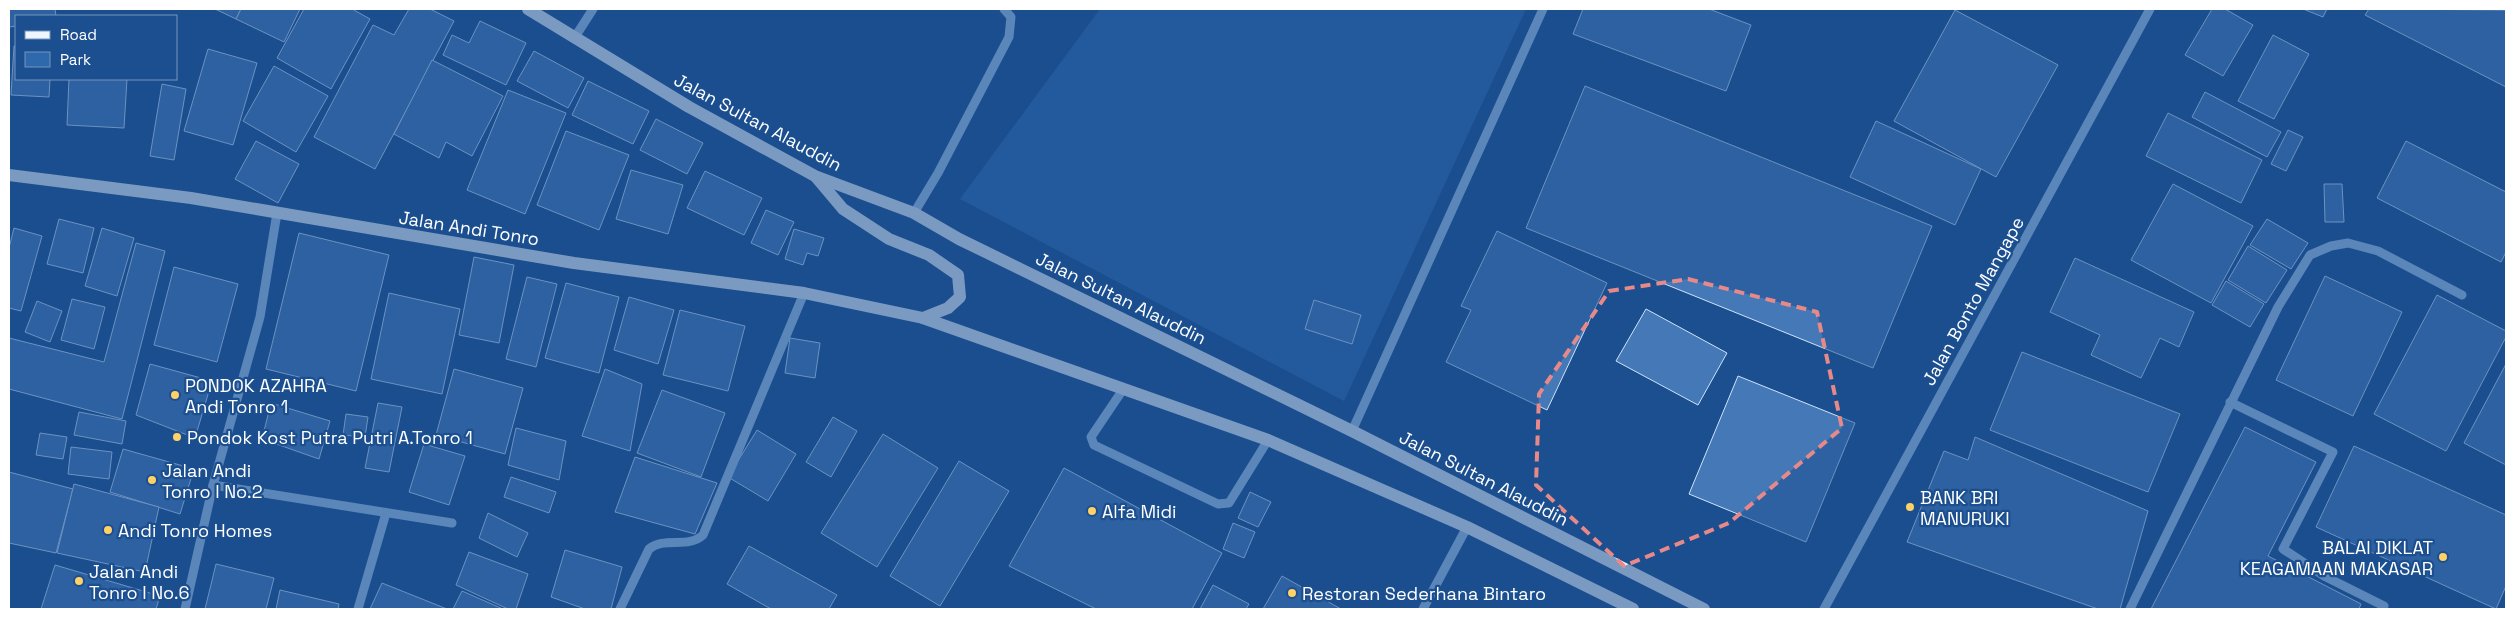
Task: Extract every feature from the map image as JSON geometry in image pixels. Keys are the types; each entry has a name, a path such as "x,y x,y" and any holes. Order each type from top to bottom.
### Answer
{"main road":[{"name":"Jalan Sultan Alauddin","path":"528,9 689,107 815,176 914,212 959,238 1352,431 1704,609"},
{"name":"Jalan Andi Tonro","path":"9,175 191,198 574,263 804,293 923,318"},
{"path":"815,176 843,209 889,239 929,256 958,275 960,297 948,308 923,318"},
{"path":"923,318 1122,393 1266,444 1467,527 1632,609"}],"street":[{"path":"575,37 593,9"},
{"path":"914,212 938,173 1009,37 1010,17 1004,9"},
{"path":"1352,431 1543,9"},
{"name":"Jalan Bonto Mangape","path":"1824,609 2150,9"},
{"path":"185,609 212,485 260,317 277,213"},
{"path":"2130,609 2230,402 2278,308 2310,255 2331,246 2348,243 2378,251 2462,295"},
{"path":"620,609 649,549 658,544 691,541 703,535 804,293"},
{"path":"1122,393 1091,437 1094,445 1218,504 1229,503 1255,458 1266,444"},
{"path":"2230,402 2333,452 2283,549 2324,576 2384,606"},
{"path":"212,485 452,523"},
{"path":"358,609 386,513"},
{"path":"1423,609 1467,527"}],"highlighted area":[{"path":"1688,279 1817,312 1842,428 1729,523 1624,566 1536,485 1539,394 1609,291"}],"green space":[{"path":"1100,9 1526,9 1344,401 960,199"}],"building":[{"path":"9,9 55,9 56,15 15,15 15,26 9,27"},
{"path":"215,9 241,9 236,19"},
{"path":"241,9 300,9 284,42 236,19"},
{"path":"304,9 352,9 370,19 331,89 277,58"},
{"path":"409,9 430,9 454,21 375,169 314,137 373,25 394,35"},
{"path":"1583,9 1709,9 1751,25 1726,91 1573,34"},
{"path":"2212,9 2225,9 2253,25 2223,76 2185,55"},
{"path":"2303,9 2327,9 2323,17"},
{"path":"2369,9 2506,10 2506,87 2365,15"},
{"path":"1955,10 2058,65 1996,177 1894,121"},
{"path":"480,21 526,43 506,85 443,55 452,35 469,43"},
{"path":"2273,35 2309,54 2274,119 2238,101"},
{"path":"15,46 15,80 50,80 49,97 11,95"},
{"path":"208,49 257,63 233,145 184,131"},
{"path":"534,51 584,78 568,108 517,81"},
{"path":"432,60 503,96 472,156 446,142 439,158 394,134"},
{"path":"274,66 328,96 296,152 243,121"},
{"path":"69,80 127,80 124,128 67,125"},
{"path":"588,81 649,111 633,144 572,115"},
{"path":"162,84 186,89 174,160 150,156"},
{"path":"1585,86 1932,226 1873,368 1526,228"},
{"path":"508,90 566,113 525,214 467,190"},
{"path":"2205,92 2281,132 2267,157 2192,117"},
{"path":"2168,113 2262,160 2241,203 2146,156"},
{"path":"656,119 703,143 687,174 640,150"},
{"path":"1876,121 1981,169 1955,225 1850,177"},
{"path":"2288,130 2303,137 2286,171 2271,164"},
{"path":"566,131 629,155 599,230 537,205"},
{"path":"256,141 299,164 278,203 235,179"},
{"path":"2406,141 2506,192 2506,252 2501,262 2377,198"},
{"path":"631,170 683,185 668,234 616,219"},
{"path":"705,171 762,198 744,235 687,208"},
{"path":"2173,184 2253,226 2211,303 2131,260"},
{"path":"2324,184 2342,184 2344,222 2325,222"},
{"path":"766,210 794,222 778,255 751,243"},
{"path":"59,219 94,228 83,273 47,264"},
{"path":"2267,219 2308,243 2291,269 2250,245"},
{"path":"14,228 42,236 21,311 9,308 9,248"},
{"path":"102,228 134,238 117,296 85,286"},
{"path":"794,229 824,238 818,256 807,253 803,265 785,259"},
{"path":"1497,231 1607,283 1547,410 1446,362 1471,310 1461,306"},
{"path":"299,233 389,255 356,391 266,369"},
{"path":"136,243 165,251 122,419 9,389 9,338 104,362"},
{"path":"2248,246 2287,270 2266,303 2228,280"},
{"path":"474,257 514,265 499,343 459,335"},
{"path":"2075,258 2194,312 2179,347 2160,338 2141,378 2091,355 2100,335 2050,312"},
{"path":"174,267 238,284 217,362 154,345"},
{"path":"2325,276 2402,312 2353,416 2276,380"},
{"path":"527,277 557,284 536,367 506,359"},
{"path":"2226,281 2264,304 2250,327 2212,305"},
{"path":"566,283 619,297 599,373 545,358"},
{"path":"389,293 460,309 442,394 371,379"},
{"path":"2437,295 2506,331 2506,337 2446,451 2374,414"},
{"path":"629,297 674,310 658,364 614,350"},
{"path":"72,299 105,307 94,349 61,340"},
{"path":"1314,300 1361,315 1352,344 1305,329"},
{"path":"37,301 62,311 50,342 25,332"},
{"path":"1646,309 1727,353 1698,405 1616,361"},
{"path":"680,310 745,326 728,391 663,375"},
{"path":"790,338 820,343 815,378 785,373"},
{"path":"2022,352 2180,414 2148,492 1990,430"},
{"name":"PONDOK AZAHRA Andi Tonro 1","path":"150,364 212,381 195,438 136,415"},
{"path":"2506,364 2506,465 2464,443"},
{"path":"454,369 523,388 505,454 436,435"},
{"path":"605,369 642,384 630,451 582,436"},
{"path":"1738,376 1855,423 1806,542 1689,494"},
{"path":"662,390 725,413 701,477 637,453"},
{"path":"271,403 330,421 319,459 262,439"},
{"path":"378,403 402,407 389,472 365,468"},
{"path":"79,412 126,421 122,444 74,435"},
{"path":"346,414 368,417 365,437 343,435"},
{"path":"833,417 857,431 831,477 806,462"},
{"path":"2245,427 2316,462 2268,556 2361,604 2359,609 2151,609"},
{"path":"516,428 566,441 559,480 508,465"},
{"path":"757,430 796,454 768,501 728,477"},
{"path":"40,433 67,437 63,459 36,455"},
{"path":"883,434 938,468 877,567 821,533"},
{"path":"1975,437 2148,511 2120,609 2098,609 1907,542 1944,451 1968,460"},
{"path":"424,444 465,456 449,505 409,492"},
{"name":"BALAI DIKLAT KEAGAMAAN MAKASAR","path":"2354,446 2506,515 2506,586 2496,609 2316,527"},
{"path":"71,447 112,452 109,479 68,474"},
{"name":"Jalan Andi Tonro I No.2","path":"123,449 194,469 180,514 110,492"},
{"path":"635,457 717,483 695,534 615,512"},
{"path":"959,461 1009,491 940,606 890,576"},
{"name":"Alfa Midi","path":"1064,468 1222,553 1192,609 1096,609 1009,566"},
{"path":"9,472 73,489 56,553 9,543"},
{"path":"511,477 556,492 549,513 504,497"},
{"name":"Andi Tonro Homes","path":"74,484 159,507 145,572 57,553"},
{"path":"1250,492 1271,502 1258,527 1238,518"},
{"path":"488,513 528,533 517,557 479,538"},
{"path":"1233,523 1255,532 1244,558 1223,549"},
{"path":"749,546 837,595 829,609 771,609 727,584"},
{"path":"565,550 622,567 611,609 585,609 551,597"},
{"path":"469,552 528,574 516,609 508,609 456,585"},
{"path":"216,564 274,578 266,609 205,609"},
{"name":"Jalan Andi Tonro I No.6","path":"55,565 160,596 156,609 41,609"},
{"name":"Restoran Sederhana Bintaro","path":"1282,576 1341,609 1263,609"},
{"path":"382,583 447,609 370,609"},
{"path":"1213,585 1249,604 1246,609 1200,609"},
{"path":"280,590 339,604 338,609 276,609"},
{"path":"462,591 503,609 453,609"}],"place":[{"name":"PONDOK AZAHRA Andi Tonro 1","path":"175,395"},
{"name":"Pondok Kost Putra Putri A.Tonro 1","path":"177,437"},
{"name":"Jalan Andi Tonro I No.2","path":"152,480"},
{"name":"BANK BRI MANURUKI","path":"1910,507"},
{"name":"Alfa Midi","path":"1092,511"},
{"name":"Andi Tonro Homes","path":"108,530"},
{"name":"BALAI DIKLAT KEAGAMAAN MAKASAR","path":"2443,557"},
{"name":"Jalan Andi Tonro I No.6","path":"79,581"},
{"name":"Restoran Sederhana Bintaro","path":"1292,593"}]}
